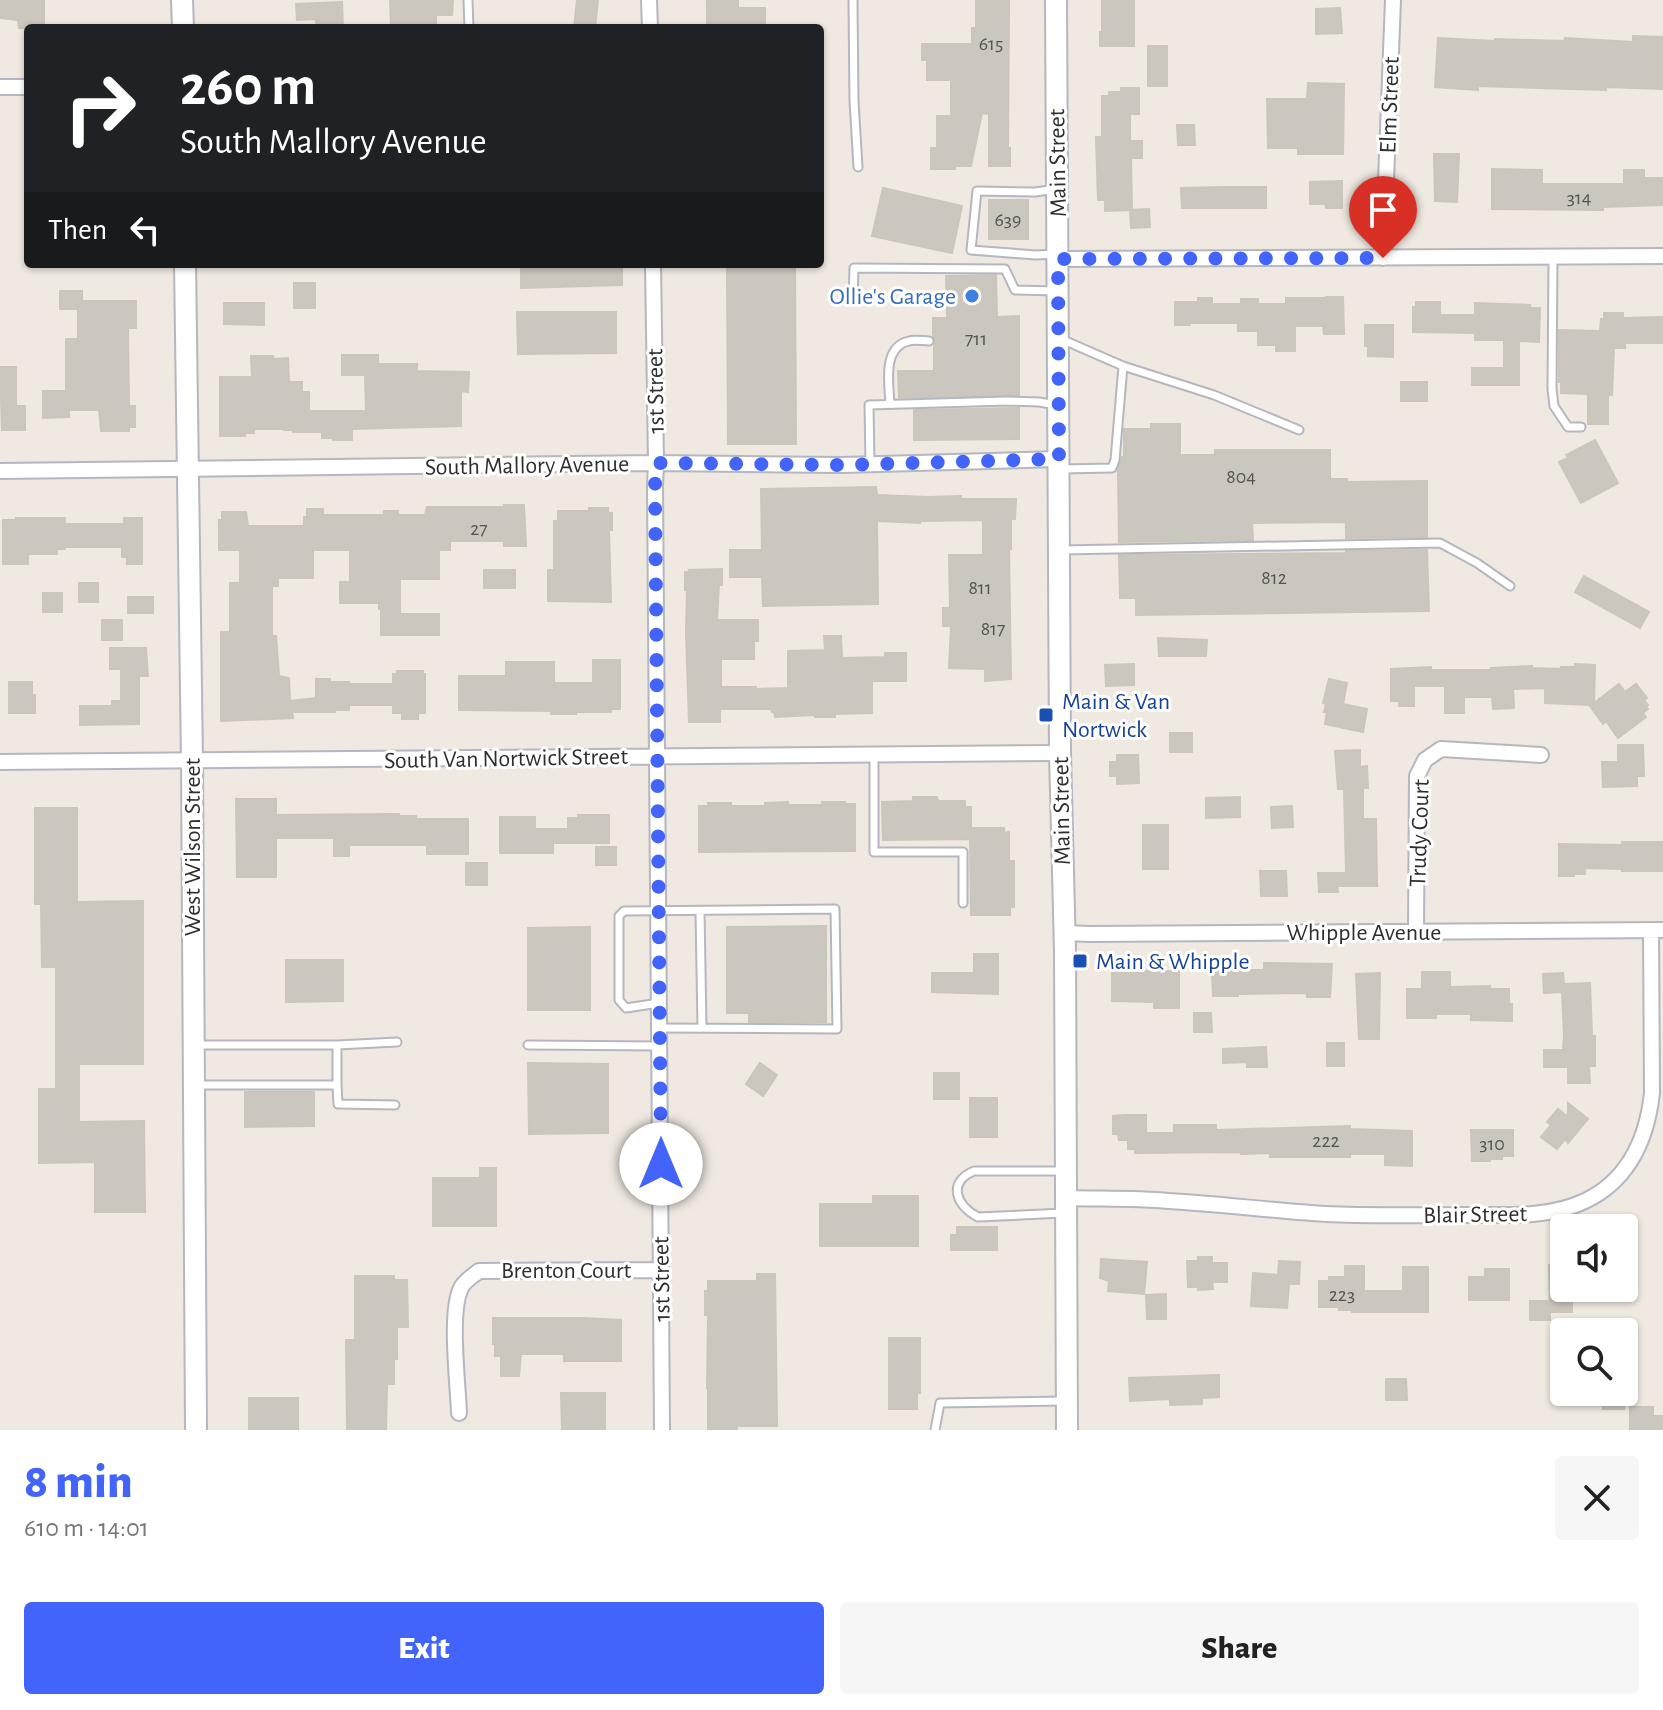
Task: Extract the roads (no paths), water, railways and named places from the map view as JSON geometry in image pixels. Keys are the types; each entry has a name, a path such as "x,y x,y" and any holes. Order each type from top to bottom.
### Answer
{"main road":[{"path":"182,0 183,24"},
{"name":"Main Street","path":"1056,0 1067,1430"},
{"name":"West Wilson Street","path":"185,268 196,1430"}],"street":[{"path":"649,0 650,24"},
{"name":"Elm Street","path":"1383,258 1393,0"},
{"path":"0,87 24,87"},
{"path":"1058,257 1663,256"},
{"name":"1st Street","path":"653,268 662,1430"},
{"name":"South Mallory Avenue","path":"0,471 656,463 1059,464"},
{"name":"Trudy Court","path":"1416,931 1417,776 1425,760 1441,749 1541,755"},
{"name":"South Van Nortwick Street","path":"0,762 1060,753"},
{"name":"Whipple Avenue","path":"1064,933 1657,930"},
{"name":"Blair Street","path":"1066,1206 1167,1200 1327,1214 1531,1214 1560,1210 1586,1200 1607,1188 1623,1172 1640,1145 1649,1119 1657,930"},
{"name":"Brenton Court","path":"459,1413 455,1329 458,1297 462,1285 479,1271 660,1270"}],"lane":[{"path":"468,0 469,24"},
{"path":"853,0 858,167"},
{"path":"1058,188 1035,192 977,191 971,250 1058,257"},
{"path":"1553,257 1554,406 1568,427 1581,427"},
{"path":"853,301 854,268 1005,269 1015,290 1059,291"},
{"path":"1059,338 1123,366 1214,395 1299,430"},
{"path":"890,404 889,363 895,351 907,341 929,341"},
{"path":"1059,464 1112,468 1123,366"},
{"path":"871,465 869,405 1007,401 1059,405"},
{"path":"1059,550 1440,543 1510,586"},
{"path":"874,754 874,852 963,852 963,903"},
{"path":"659,1003 626,1008 619,1000 619,916 624,911 835,909 837,1029 659,1028"},
{"path":"700,911 702,1028"},
{"path":"193,1045 397,1042"},
{"path":"337,1045 338,1104 395,1105"},
{"path":"528,1045 659,1046"},
{"path":"194,1085 337,1085"},
{"path":"1066,1171 974,1171 960,1179 957,1193 960,1203 978,1217 1066,1206"},
{"path":"935,1430 940,1403 1067,1401"}],"place":[{"name":"Ollie's Garage","path":"972,296"},
{"name":"Main & Van Nortwick","path":"1046,715"},
{"name":"Main & Whipple","path":"1080,961"}]}
